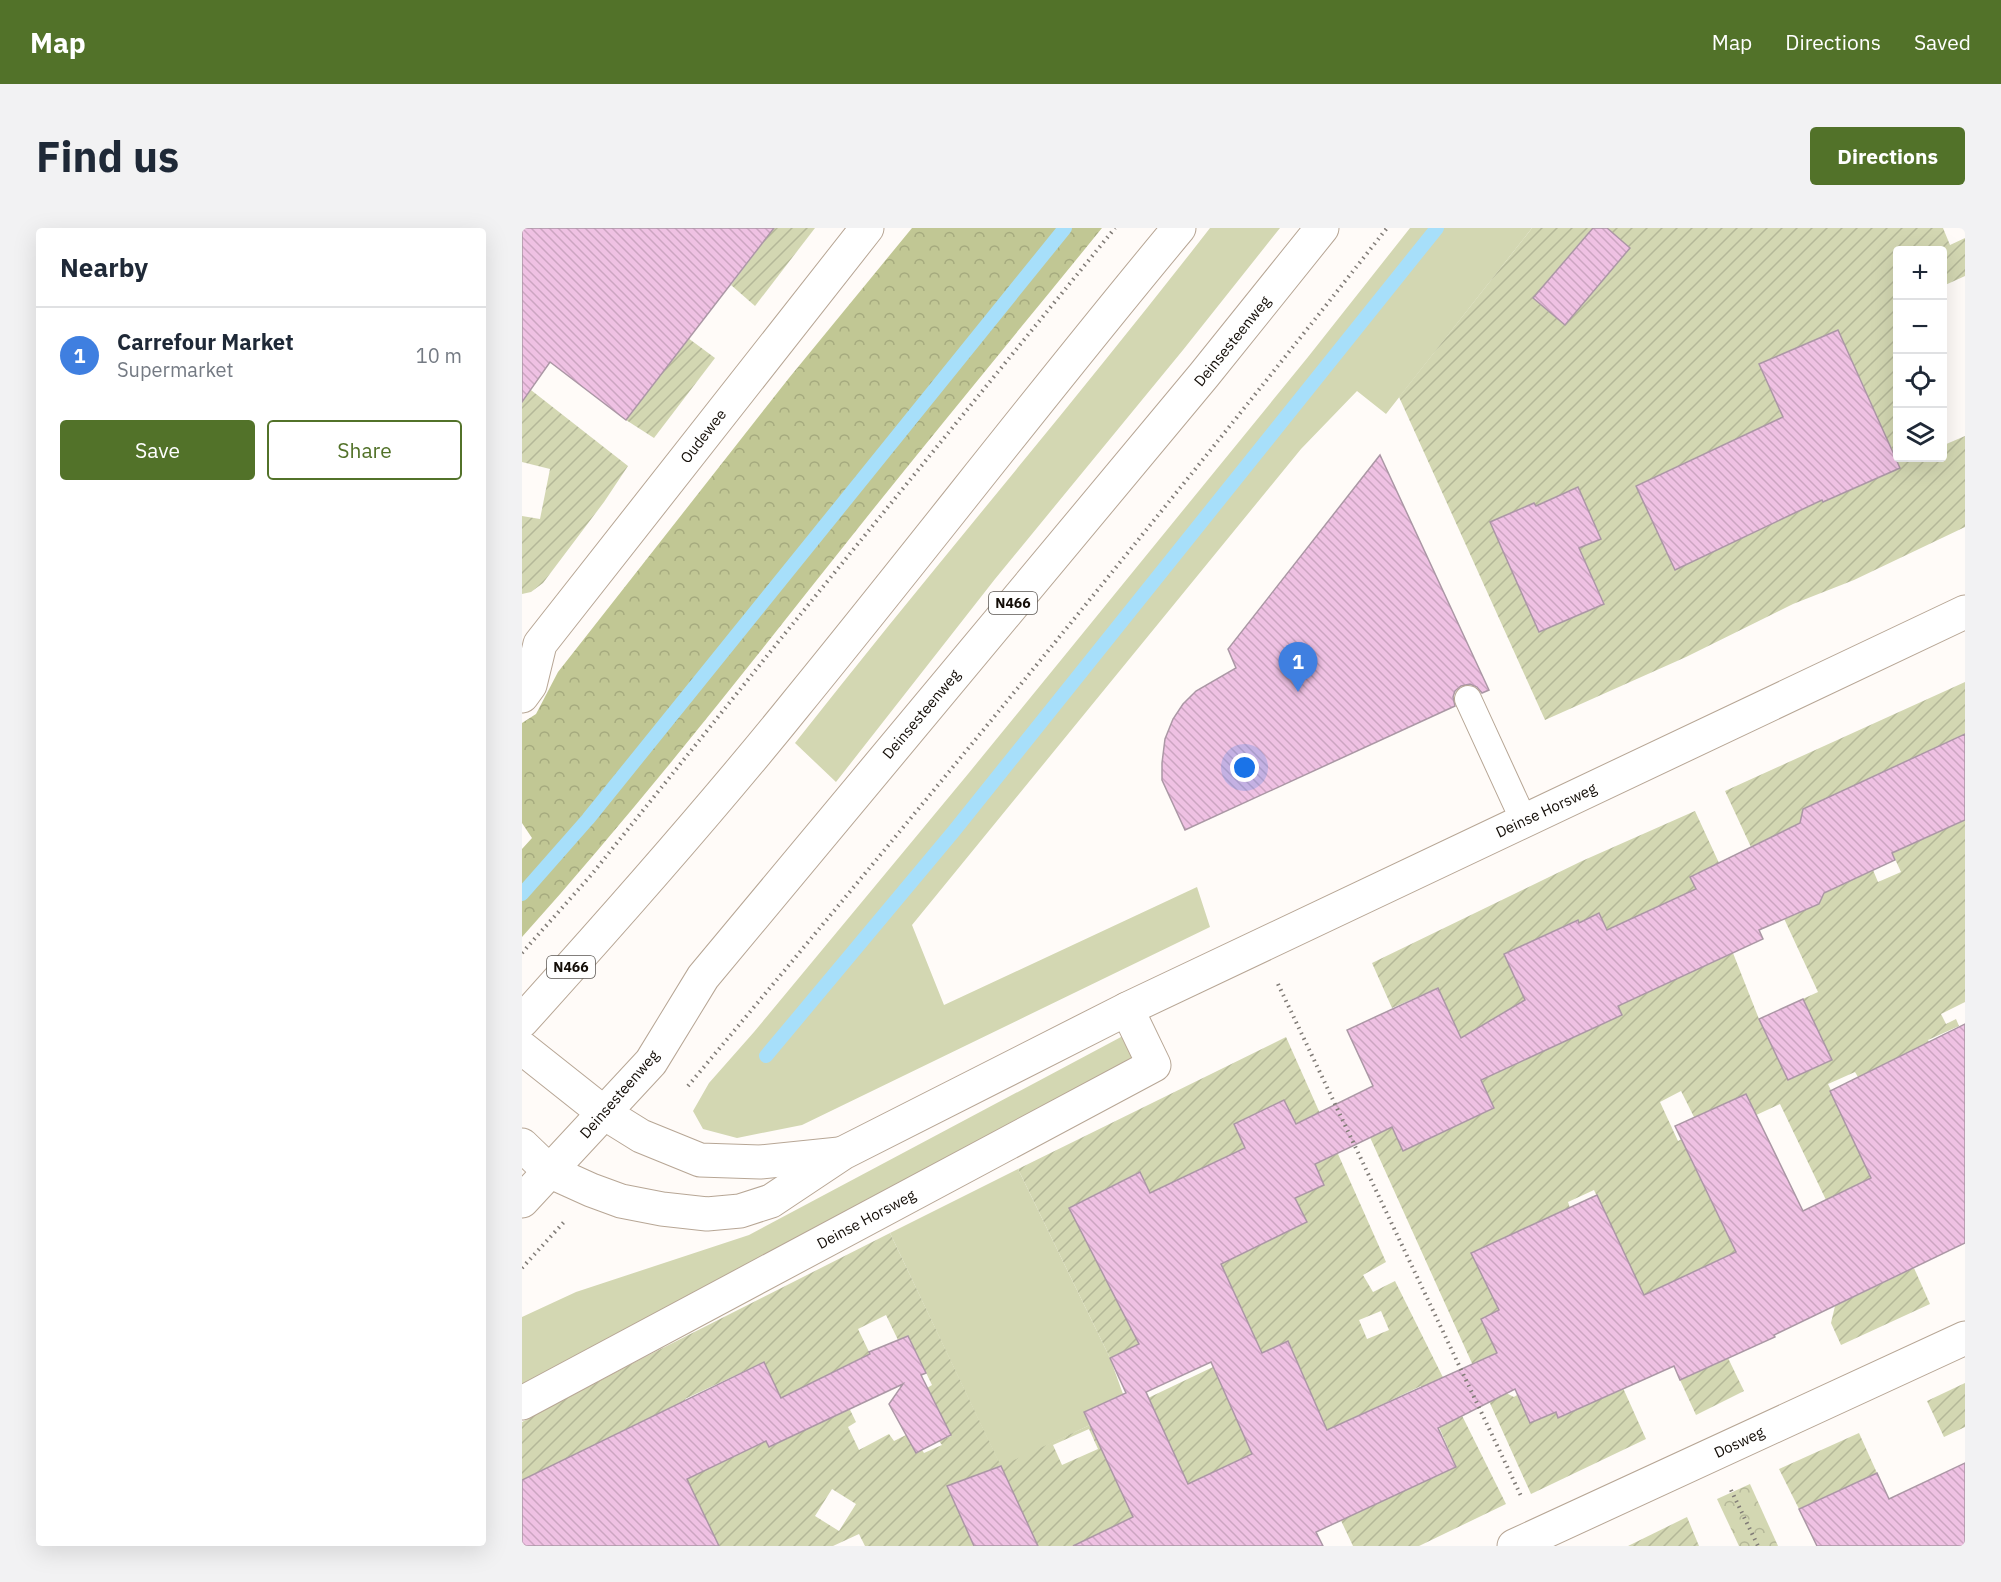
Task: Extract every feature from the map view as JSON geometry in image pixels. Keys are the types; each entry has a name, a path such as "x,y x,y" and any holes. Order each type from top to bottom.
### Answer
{"main road":[{"name":"Oudewee","path":"522,696 530,685 531,642 867,228"},
{"name":"N466","path":"522,1021 619,913 795,706 1179,228"},
{"name":"Deinsesteenweg","path":"522,1201 651,1062 703,977 1189,393 1323,228"},
{"name":"Deinse Horsweg","path":"522,1145 549,1171 621,1201 707,1214 740,1211 771,1201 843,1153 1126,1009 1965,612"},
{"name":"Deinse Horsweg","path":"522,1403 1154,1065 1126,1009"},
{"name":"Deinse Horsweg","path":"522,1048 604,1113 641,1136 700,1160 760,1162 843,1153"},
{"name":"Dosweg","path":"1526,1540 1965,1338"}],"lane":[{"path":"1468,699 1524,820"}],"path":[{"path":"522,953 592,874 1115,228"},
{"path":"641,1136 683,1092 804,948 1241,414 1387,228"},
{"path":"1259,946 1526,1540"},
{"path":"522,1268 577,1209 591,1190"},
{"path":"1714,1454 1758,1546"}],"green space":[{"path":"774,228 815,228 755,306 731,285"},
{"path":"912,228 1102,228 650,788 522,937 522,849 532,838 522,823 522,723 536,714 558,672 789,378"},
{"path":"1210,228 1280,228 995,579 836,782 795,743"},
{"path":"1410,228 1532,228 1386,414 1357,391 1301,449 912,925 944,1005 1197,887 1210,927 802,1125 737,1138 703,1129 693,1111 709,1083 968,774 1308,357"},
{"path":"1532,228 1593,228 1533,298 1565,325 1630,248 1607,228 1943,228 1950,245 1965,238 1965,276 1947,284 1947,246 1893,246 1893,452 1838,330 1760,364 1823,502 1900,468 1897,462 1947,462 1947,444 1965,436 1965,527 1854,580 1793,604 1686,657 1545,720 1399,397","holes":["1578,487 1601,538 1579,548 1604,603 1540,632 1491,522 1534,503 1542,520"]},
{"path":"688,338 715,358 654,438 626,420"},
{"path":"522,383 628,466 543,583 531,592 522,594 522,516 540,519 550,469 522,462"},
{"path":"1965,682 1965,734 1945,829 1965,820 1965,1002 1941,1014 1946,1024 1956,1019 1959,1026 1928,1040 1946,1078 1858,1077 1855,1072 1828,1084 1877,1187 1826,1200 1780,1104 1711,1136 1712,1142 1688,1154 1736,1252 1642,1296 1594,1190 1568,1202 1570,1208 1527,1297 1481,1319 1508,1376 1503,1383 1508,1394 1514,1397 1517,1395 1530,1423 1556,1412 1559,1418 1623,1388 1646,1439 1531,1494 1359,1113 1494,1108 1438,988 1392,1008 1372,963 1582,861 1695,811 1719,863 1690,877 1733,953 1759,1019 1818,992 1725,791","holes":["1860,783 1901,872 1878,882 1873,870 1824,893 1819,904 1811,907 1779,833 1800,823","1599,913 1603,973 1525,1000 1504,954 1577,920 1579,923","1681,1091 1694,1117 1704,1128 1678,1141 1660,1102"]},
{"path":"1136,1029 1154,1065 522,1403 522,1317 576,1292 749,1235"},
{"path":"1286,1037 1386,1262 1363,1275 1373,1292 1395,1281 1506,1504 1419,1546 1353,1546 1283,1398 1288,1341 1262,1353 1137,1345 1110,1358 1018,1169","holes":["1284,1100 1296,1124 1315,1115 1335,1154 1315,1164 1324,1185 1295,1198 1206,1167 1245,1148","1139,1172 1199,1290 1069,1208","1381,1311 1389,1330 1367,1339 1359,1320","1421,1386 1456,1466 1366,1508 1328,1430"]},
{"path":"1018,1169 1110,1358 1123,1394 1084,1412 1090,1425 1001,1467 890,1233"},
{"path":"890,1233 1001,1466 1090,1425 1134,1517 1073,1546 1005,1546 1001,1467 949,1491 974,1546 865,1546 859,1534 833,1546 719,1546 714,1537 694,1546 538,1546 522,1513 522,1422","holes":["886,1315 898,1340 908,1336 932,1385 927,1388 951,1436 939,1441 942,1445 924,1453 922,1450 916,1453 906,1435 894,1441 889,1434 859,1450 848,1427 856,1422 832,1373 870,1354 858,1329","764,1362 766,1441 716,1465 685,1399","636,1425 590,1536 556,1464","1089,1429 1098,1449 1062,1465 1053,1445","832,1489 856,1504 839,1531 815,1516"]},
{"path":"1914,1268 1930,1304 1841,1345 1831,1323 1835,1306"},
{"path":"1728,1358 1744,1391 1696,1415 1680,1380"},
{"path":"1213,1367 1272,1445 1227,1466 1185,1504 1148,1398"},
{"path":"1965,1383 1965,1427 1944,1437 1927,1401"},
{"path":"1859,1433 1877,1473 1799,1509 1779,1469"},
{"path":"1750,1484 1778,1546 1739,1546 1717,1499"},
{"path":"1687,1517 1699,1546 1628,1546"}],"building":[{"path":"522,228 774,228 626,420 550,362 522,402"},
{"path":"1593,228 1607,228 1630,248 1565,325 1533,298"},
{"path":"1838,330 1893,452 1893,462 1897,462 1900,468 1823,502 1822,500 1675,570 1636,486 1783,417 1759,364"},
{"path":"1380,455 1489,690 1482,693 1470,684 1461,686 1455,691 1453,697 1455,706 1185,830 1162,780 1165,739 1173,719 1196,691 1236,668 1228,649"},
{"path":"1578,487 1601,539 1579,548 1604,604 1539,632 1490,522 1534,503 1536,506"},
{"path":"1965,734 1965,820 1892,853 1895,860 1824,893 1819,904 1759,930 1763,939 1618,1006 1622,1015 1481,1080 1494,1108 1403,1151 1392,1127 1315,1164 1324,1185 1295,1198 1307,1222 1221,1264 1262,1353 1288,1341 1327,1430 1497,1353 1481,1319 1499,1310 1471,1253 1597,1195 1644,1295 1736,1252 1675,1126 1746,1094 1803,1211 1871,1178 1830,1091 1965,1024 1965,1243 1774,1335 1775,1337 1680,1380 1674,1366 1558,1418 1556,1412 1530,1423 1515,1389 1438,1428 1456,1467 1316,1532 1323,1546 1073,1546 1133,1517 1084,1412 1126,1393 1110,1358 1139,1344 1069,1208 1140,1172 1150,1193 1245,1148 1234,1124 1284,1100 1296,1124 1373,1086 1347,1030 1438,988 1461,1038 1525,1000 1504,954 1578,920 1579,923 1599,913 1607,930 1696,889 1690,877 1800,823 1803,809","holes":["1211,1362 1252,1454 1188,1484 1146,1392"]},
{"path":"1803,999 1832,1060 1788,1080 1759,1019"},
{"path":"908,1336 926,1373 921,1375 951,1435 916,1453 889,1404 903,1384 769,1447 766,1441 687,1479 719,1546 522,1546 522,1480 764,1362 781,1398 870,1354 869,1352"},
{"path":"1965,1463 1965,1546 1817,1546 1799,1509 1877,1473 1889,1499"},
{"path":"1001,1466 1038,1546 974,1546 947,1486"}],"waterway":[{"path":"522,894 588,819 1065,228"},
{"path":"766,1056 954,831 1437,228"}],"place":[{"name":"Carrefour Market","path":"1298,692"}]}
